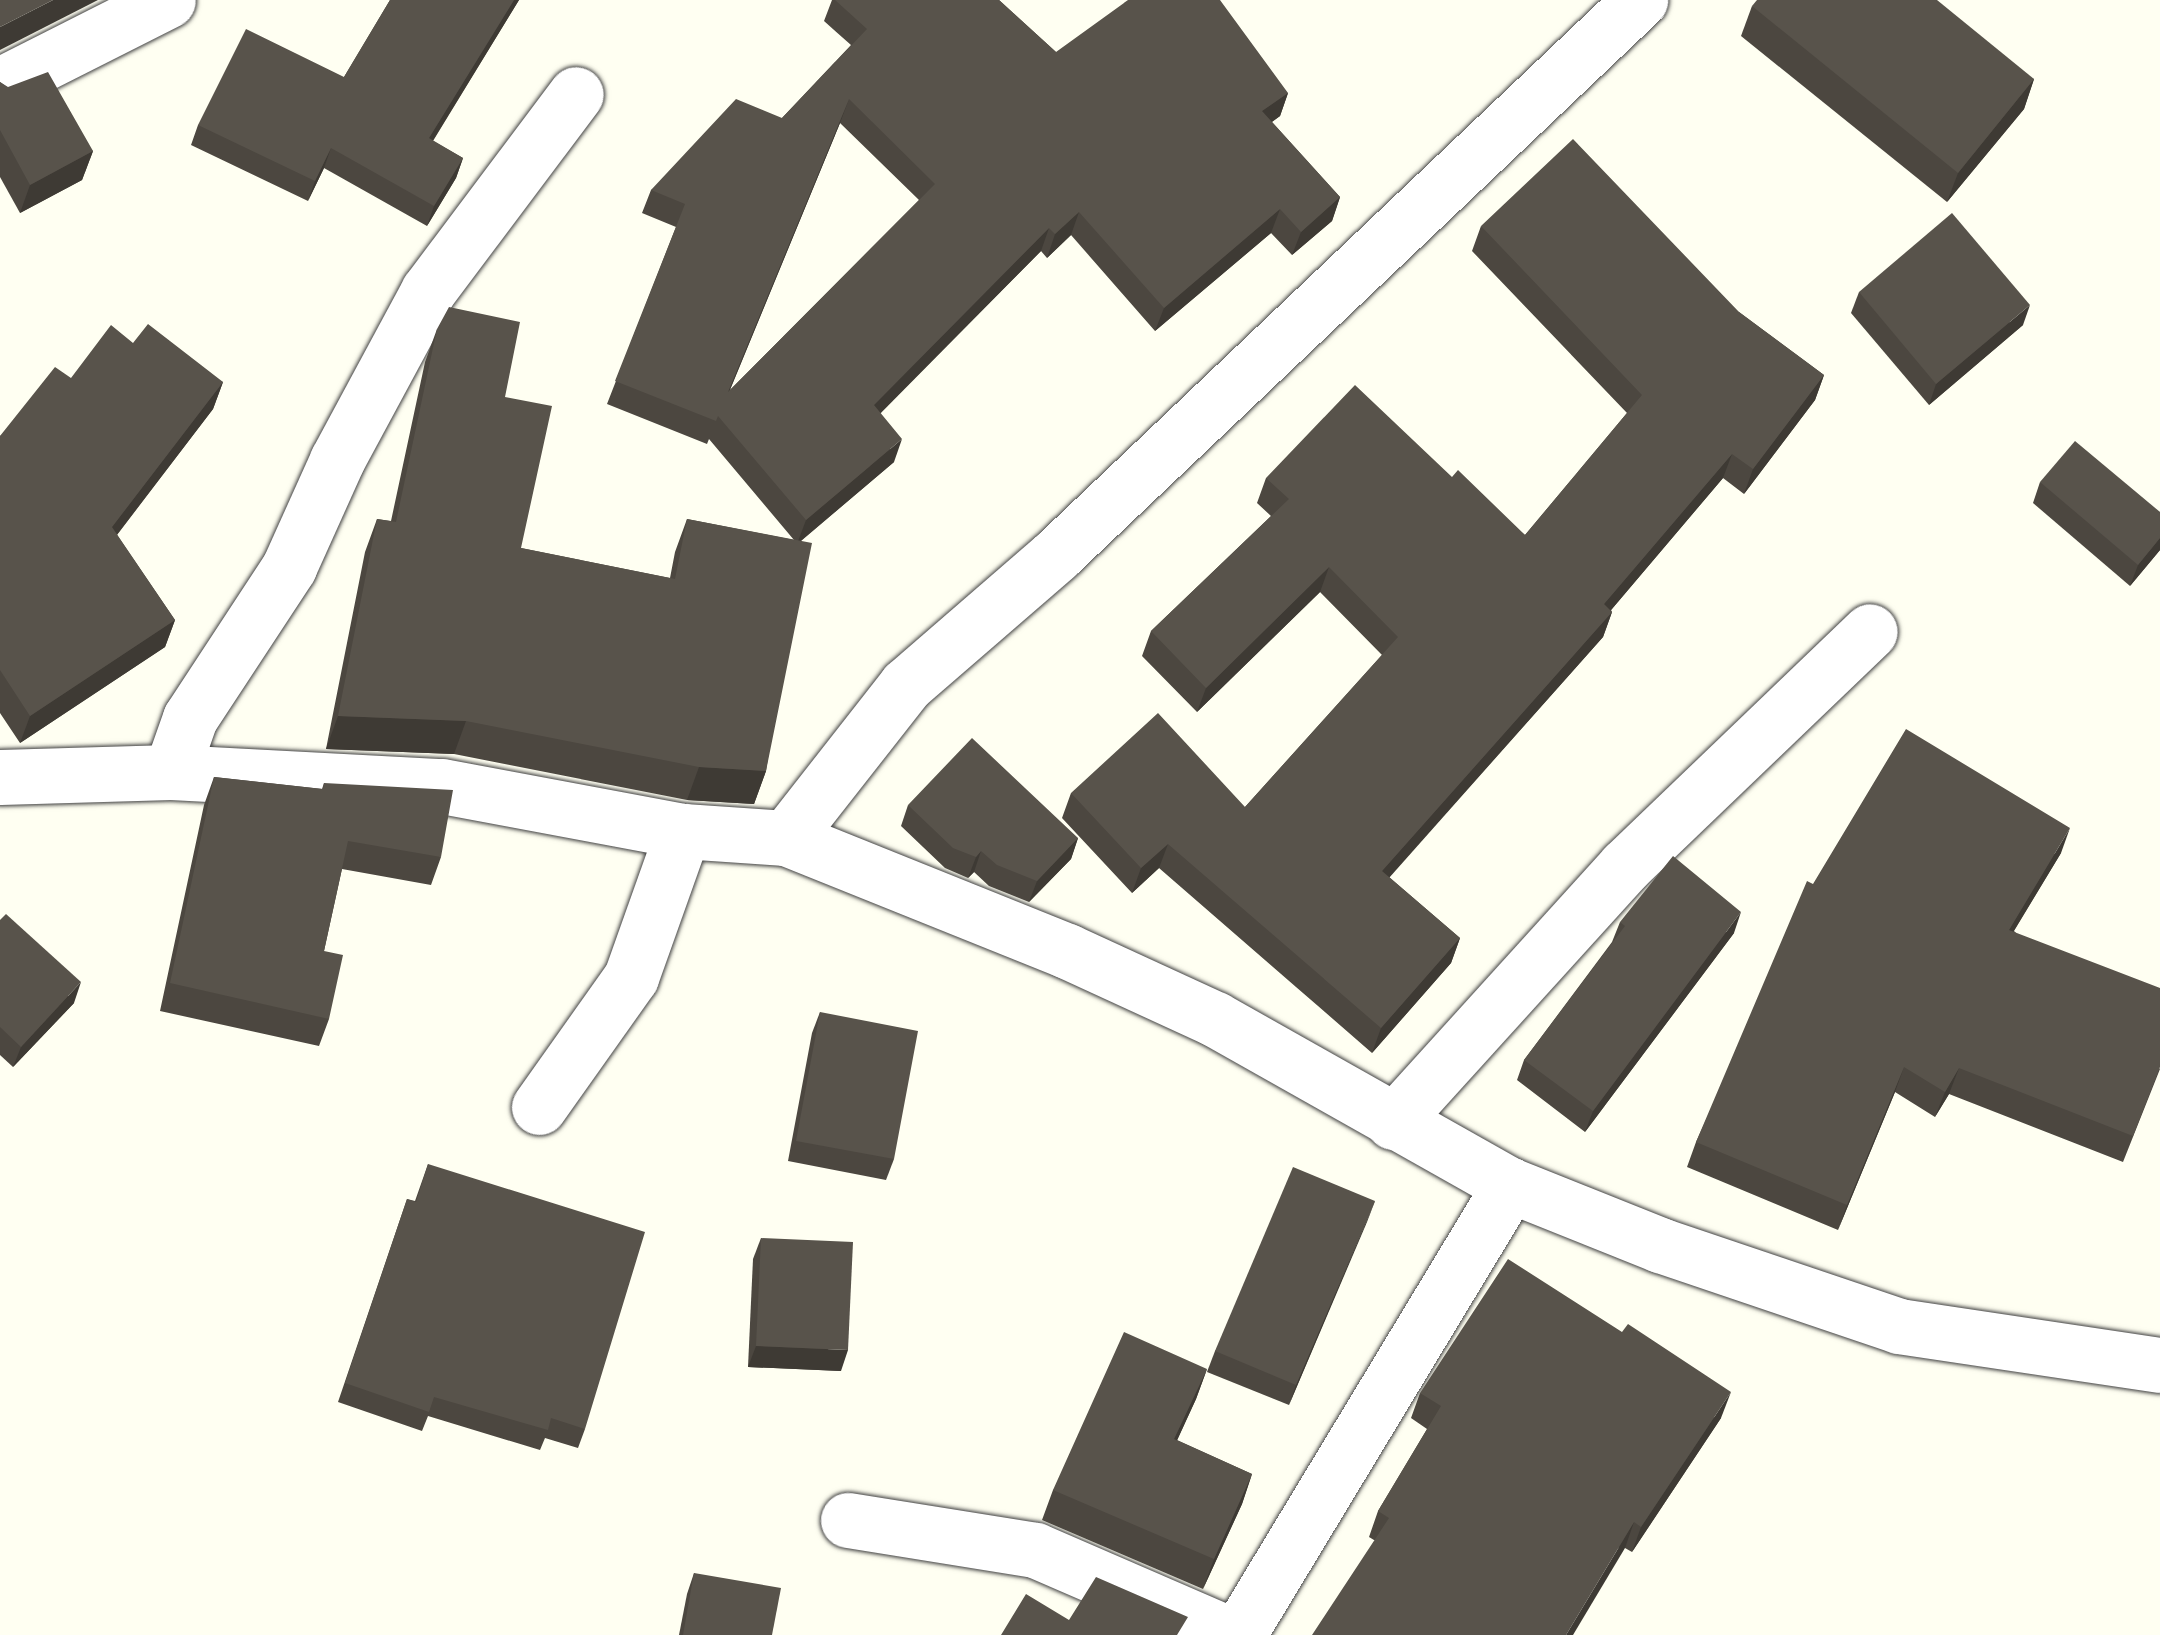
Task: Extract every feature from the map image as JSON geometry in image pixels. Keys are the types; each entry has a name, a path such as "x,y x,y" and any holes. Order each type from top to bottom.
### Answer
{"street":[{"path":"0,85 168,0"},
{"path":"786,838 906,684 1056,555 1640,0"},
{"path":"171,772 190,718 289,567 337,460 428,291 576,94"},
{"path":"1393,1122 1625,866 1870,632"},
{"path":"0,777 171,772 442,786 682,831 786,838 1068,951 1215,1019 1510,1185 1785,1292 1900,1326 2160,1365"},
{"path":"539,1107 631,977 682,831"},
{"path":"848,1520 1035,1550 1234,1635 1510,1185"}],"building":[{"path":"0,0 53,0 0,27"},
{"path":"390,0 514,0 429,138 463,158 434,206 331,148 315,181 198,125 246,29 344,77"},
{"path":"835,0 999,0 1056,52 1128,0 1220,0 1288,93 1262,111 1340,197 1301,232 1280,209 1164,308 1079,212 1055,234 1049,228 874,405 902,439 806,520 718,416 716,421 615,381 685,204 651,190 736,99 782,118 867,29","holes":["849,99 935,184 728,392"]},
{"path":"1757,0 1937,0 2034,79 1958,173 1752,6"},
{"path":"48,72 93,151 30,185 0,130 0,82 8,87"},
{"path":"1573,139 1739,312 1824,375 1753,469 1732,454 1604,604 1612,612 1382,871 1460,938 1381,1028 1168,844 1141,868 1071,793 1158,713 1245,807 1398,637 1329,567 1206,688 1151,631 1289,499 1266,478 1355,385 1452,477 1458,470 1525,535 1642,395 1481,226"},
{"path":"1952,213 2030,305 1936,384 1859,292"},
{"path":"449,307 520,322 505,397 552,406 521,548 675,579 687,519 812,543 766,771 699,767 466,721 338,716 377,519 396,522 437,329"},
{"path":"148,324 223,382 112,527 175,620 30,716 0,670 0,436 55,367 71,378 111,325 133,343"},
{"path":"2075,441 2160,512 2160,538 2138,565 2040,482"},
{"path":"1906,729 2070,828 2009,930 2160,988 2160,1067 2133,1136 1959,1068 1945,1092 1904,1067 1847,1205 1696,1142 1807,881 1813,884"},
{"path":"972,738 1078,838 1037,881 997,865 981,851 976,857 953,848 908,805"},
{"path":"214,777 323,789 324,783 453,790 441,857 348,841 324,951 343,955 329,1019 170,983"},
{"path":"1673,856 1741,912 1593,1111 1524,1060 1625,926 1620,922"},
{"path":"6,914 81,982 21,1047 0,1027 0,920"},
{"path":"820,1012 918,1031 894,1159 796,1141"},
{"path":"428,1164 645,1232 585,1429 551,1418 548,1430 434,1397 429,1412 345,1383 407,1199 416,1202"},
{"path":"1293,1167 1375,1201 1296,1385 1215,1351"},
{"path":"761,1238 853,1242 848,1350 756,1346"},
{"path":"1508,1259 1622,1332 1628,1324 1731,1392 1641,1527 1634,1522 1566,1635 1312,1635 1389,1518 1378,1511 1441,1406 1420,1393"},
{"path":"1124,1332 1207,1369 1174,1439 1252,1474 1214,1559 1053,1490"},
{"path":"694,1573 781,1588 772,1635 683,1635"},
{"path":"1096,1577 1188,1617 1177,1635 1001,1635 1026,1594 1069,1620"}]}
